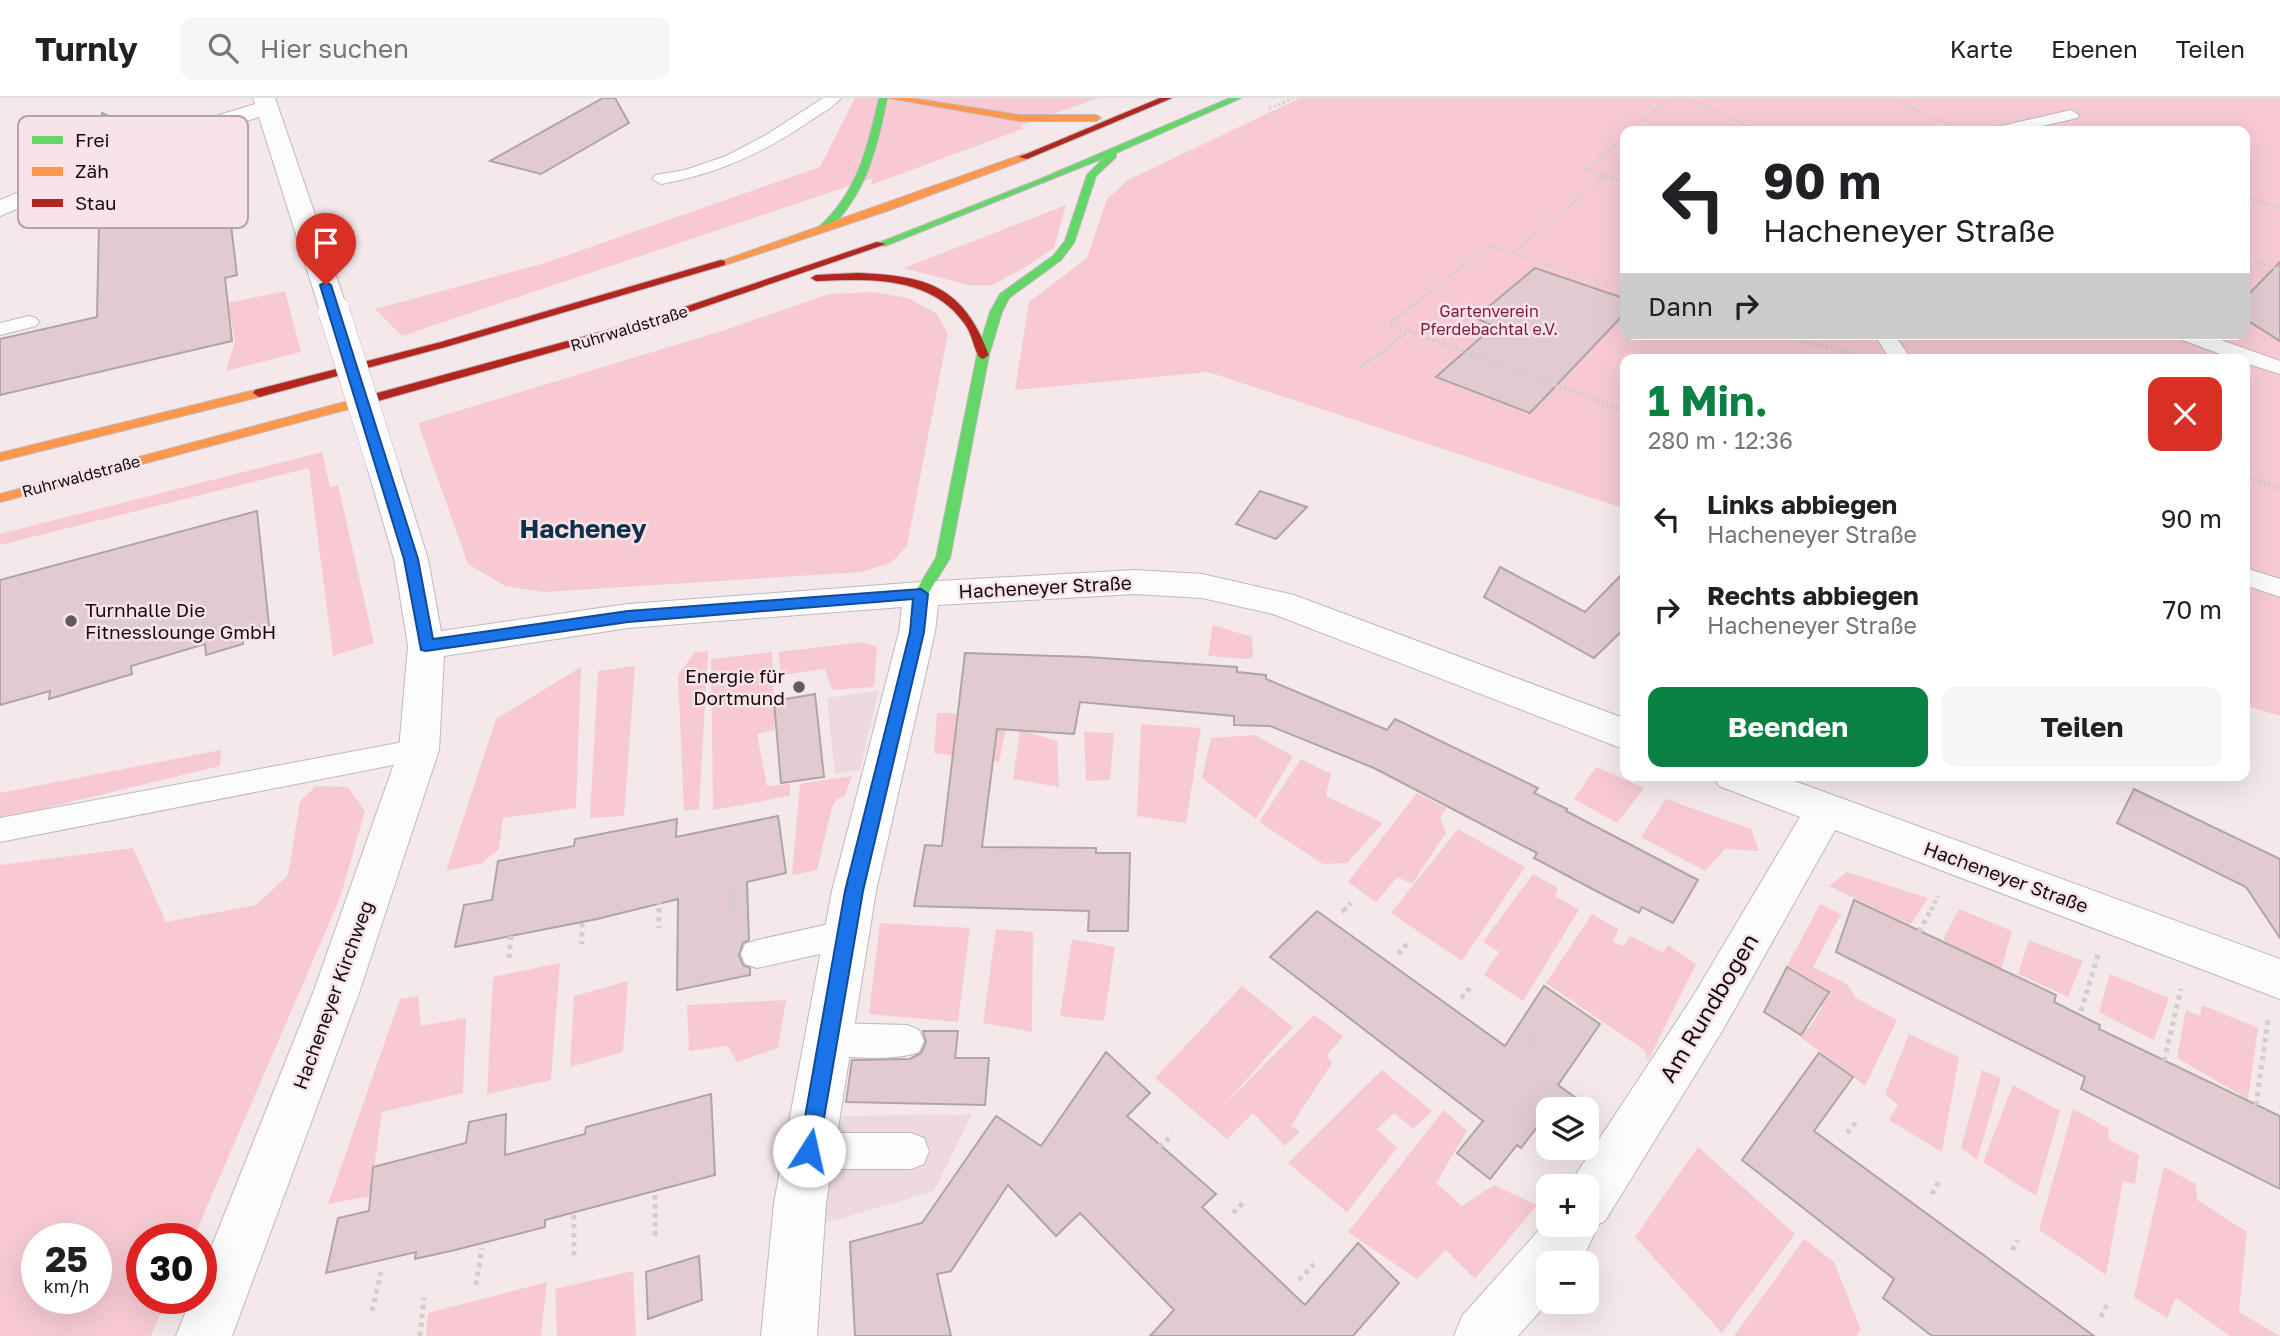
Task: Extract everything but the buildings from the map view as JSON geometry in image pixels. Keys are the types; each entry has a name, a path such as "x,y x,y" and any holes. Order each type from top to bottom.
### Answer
{"highway":[{"path":"811,235 834,221 857,192 883,98"},
{"path":"893,98 984,115 1041,120 1105,117 1146,107"},
{"name":"Ruhrwaldstraße","path":"0,457 400,357 632,291 811,235 953,186 1168,98"},
{"name":"Ruhrwaldstraße","path":"0,498 554,351 770,282 877,246 1127,147 1237,98"},
{"path":"921,594 943,558 983,355 990,326 1003,296 1057,258 1070,241 1092,175 1107,159 1127,147"},
{"path":"770,282 867,277 930,287 956,305 971,324 983,355"}],"street":[{"path":"232,116 265,103 334,311 411,559 426,646"},
{"path":"0,209 18,201"},
{"name":"Hacheneyer Straße","path":"426,646 628,617 921,594 1135,582 1202,586 1281,604 1620,733"},
{"path":"789,1336 799,1214 854,891 917,632 921,594"},
{"name":"Hacheneyer Kirchweg","path":"204,1336 336,993 419,750 426,646"},
{"name":"Hacheneyer Straße","path":"1749,781 2280,979"},
{"name":"Am Rundbogen","path":"1599,1184 1708,1013 1825,810"},
{"path":"1482,1336 1566,1237"}],"lane":[{"path":"661,179 694,175 720,166 780,135 833,98"},
{"path":"2022,126 2071,115"},
{"path":"0,329 29,322"},
{"path":"2201,340 2240,354"},
{"path":"2250,357 2280,368"},
{"path":"2250,578 2280,588"},
{"path":"0,830 419,750"},
{"path":"757,954 847,934"},
{"path":"829,1039 906,1041"},
{"path":"809,1151 911,1151"}],"path":[{"path":"1637,126 1670,98"},
{"path":"1687,98 1746,126"},
{"path":"1890,98 1952,126"},
{"path":"1620,141 1586,170 1620,180"},
{"path":"1513,253 1606,176"},
{"path":"2250,199 2280,209"},
{"path":"1620,288 1489,245 1389,324 1620,409"},
{"path":"2250,260 2280,270"},
{"path":"1360,368 1409,331"},
{"path":"1797,340 1855,354"},
{"path":"2250,478 2280,489"},
{"path":"733,887 735,914"},
{"path":"1919,932 1940,892"},
{"path":"659,901 659,928"},
{"path":"1342,912 1352,903"},
{"path":"582,922 582,944"},
{"path":"509,958 511,936"},
{"path":"1398,954 1408,943"},
{"path":"2081,1011 2098,954"},
{"path":"1461,998 1470,988"},
{"path":"2164,1061 2181,988"},
{"path":"2256,1105 2268,1020"},
{"path":"1528,1046 1538,1034"},
{"path":"1847,1133 1856,1122"},
{"path":"1159,1147 1173,1135"},
{"path":"1932,1194 1939,1181"},
{"path":"655,1195 655,1240"},
{"path":"1233,1213 1245,1201"},
{"path":"574,1215 574,1259"},
{"path":"2012,1251 2018,1240"},
{"path":"476,1285 482,1248"},
{"path":"1299,1280 1314,1264"},
{"path":"372,1311 381,1272"},
{"path":"419,1336 424,1298"},
{"path":"2101,1317 2107,1304"}],"shaded area":[{"path":"879,690 860,770 835,774 827,698"},
{"path":"972,1114 934,1191 819,1225 841,1116"}],"green space":[{"path":"855,98 1098,98 871,185 873,178 402,336 375,309 545,263 820,167"},
{"name":"Gartenverein Pferdebachtal e.V.","path":"1300,98 2280,98 2280,716 2250,707 2250,354 1620,354 1620,507 1208,372 1015,390 1029,302 1087,258 1107,199 1128,180"},
{"path":"1066,205 1054,248 992,285 968,285 904,268"},
{"path":"285,291 301,352 226,371 235,341 228,303"},
{"path":"873,292 908,298 936,313 948,333 907,546 892,562 862,572 544,592 505,586 468,564 418,423 725,330 829,294"},
{"path":"322,452 330,487 338,485 374,643 333,656 309,468 0,545 0,534"},
{"path":"1213,625 1252,637 1253,656 1248,659 1208,656"},
{"path":"863,642 877,647 874,687 832,690 825,669 780,675 779,652"},
{"path":"708,651 699,809 684,811 678,675 695,652"},
{"path":"772,652 775,730 757,734 767,786 790,784 790,796 713,810 711,659"},
{"path":"635,666 624,816 590,818 598,671"},
{"path":"581,667 576,808 503,818 499,849 482,863 446,871 496,719"},
{"path":"937,713 1009,715 999,762 934,753"},
{"path":"1141,724 1201,728 1186,823 1137,816"},
{"path":"1020,730 1057,741 1059,787 1013,779"},
{"path":"1084,732 1114,733 1110,780 1086,781"},
{"path":"1255,735 1293,756 1256,819 1202,778 1211,738"},
{"path":"221,750 220,766 0,819 0,793"},
{"path":"1301,759 1331,774 1326,796 1383,823 1347,863 1323,864 1259,822"},
{"path":"1596,767 1620,778 1620,781 1628,781 1644,788 1617,823 1574,799"},
{"path":"852,776 845,796 837,799 832,807 817,870 792,875 800,784"},
{"path":"316,786 348,787 365,811 340,898 200,1223 126,1223 126,1314 161,1314 151,1336 0,1336 0,865 133,848 166,922 256,905 288,875 300,801"},
{"path":"1417,793 1446,808 1440,818 1446,833 1412,884 1397,877 1376,902 1348,882"},
{"path":"1666,799 1751,829 1759,851 1725,849 1705,871 1641,837"},
{"path":"1458,829 1525,867 1462,961 1391,913"},
{"path":"1847,872 1928,898 1910,925 1829,886"},
{"path":"1533,874 1558,888 1555,896 1579,910 1523,1001 1484,975 1499,952 1483,942"},
{"path":"1820,904 1841,914 1813,967 1847,984 1856,998 1897,1020 1865,1086 1790,1029 1794,1021 1809,1029 1822,1007 1812,999 1819,985 1787,966"},
{"path":"1959,909 2012,931 2001,970 1943,940"},
{"path":"1592,914 1618,929 1613,942 1624,946 1630,936 1663,953 1668,945 1696,964 1648,1061 1644,1050 1546,983"},
{"path":"880,923 970,928 958,1022 869,1014"},
{"path":"996,929 1033,932 1032,1032 983,1023"},
{"path":"1072,939 1115,947 1104,1021 1060,1016"},
{"path":"2029,940 2083,961 2068,997 2018,974"},
{"path":"560,963 551,1080 487,1094 493,977"},
{"path":"2110,974 2169,998 2154,1040 2099,1012"},
{"path":"628,981 623,1052 570,1067 574,996"},
{"path":"1242,986 1293,1027 1222,1107 1314,1015 1343,1036 1327,1055 1332,1063 1291,1126 1300,1132 1285,1146 1253,1113 1227,1139 1155,1078"},
{"path":"418,996 421,1026 466,1018 463,1093 382,1112 370,1196 328,1204 400,999"},
{"path":"786,1000 778,1048 737,1062 728,1046 689,1051 687,1005"},
{"path":"2202,1005 2258,1028 2248,1099 2177,1058 2186,1010 2200,1016"},
{"path":"1909,1034 1959,1057 1942,1152 1889,1120 1898,1105 1885,1094"},
{"path":"1382,1070 1432,1111 1413,1129 1394,1113 1377,1129 1397,1148 1347,1212 1288,1163"},
{"path":"1982,1070 2001,1078 1977,1160 1961,1148"},
{"path":"2013,1085 2060,1111 2036,1196 1983,1162"},
{"path":"2073,1109 2108,1128 2109,1140 2139,1155 2135,1184 2123,1181 2106,1275 2039,1230"},
{"path":"1444,1110 1467,1131 1436,1183 1462,1206 1494,1185 1536,1205 1475,1279 1446,1250 1417,1279 1348,1232"},
{"path":"1698,1147 1795,1234 1722,1333 1635,1237"},
{"path":"2164,1167 2196,1184 2197,1200 2247,1231 2239,1312 2280,1336 2230,1336 2176,1298 2167,1318 2134,1297"},
{"path":"1804,1239 1834,1262 1861,1330 1856,1336 1734,1336"},
{"path":"633,1271 636,1336 557,1336 555,1289"},
{"path":"547,1282 541,1336 426,1336 428,1313"}],"traffic: fast":[{"path":"823,229 849,202 858,186 870,153 883,98"},
{"path":"881,244 1041,182 1237,98"},
{"path":"921,594 943,558 983,355 996,312 1004,296 1057,258 1070,241 1092,175 1113,155"}],"traffic: slow":[{"path":"893,98 1019,118 1096,118"},
{"path":"721,263 883,209 1024,157"},
{"path":"0,457 259,393"},
{"path":"0,498 356,403"}],"traffic: jam":[{"path":"1024,157 1168,98"},
{"path":"356,403 659,319 881,244"},
{"path":"259,393 445,344 721,263"},
{"path":"816,278 902,280 941,294 958,307 971,324 983,355"}],"place":[{"name":"Turnhalle Die Fitnesslounge GmbH","path":"71,621"},
{"name":"Energie für Dortmund","path":"799,687"}],"district":[{"name":"Hacheney","path":"583,529"}],"route":[{"path":"326,285 411,559 426,646 628,617 921,594 917,632 854,891 809,1151"}]}
